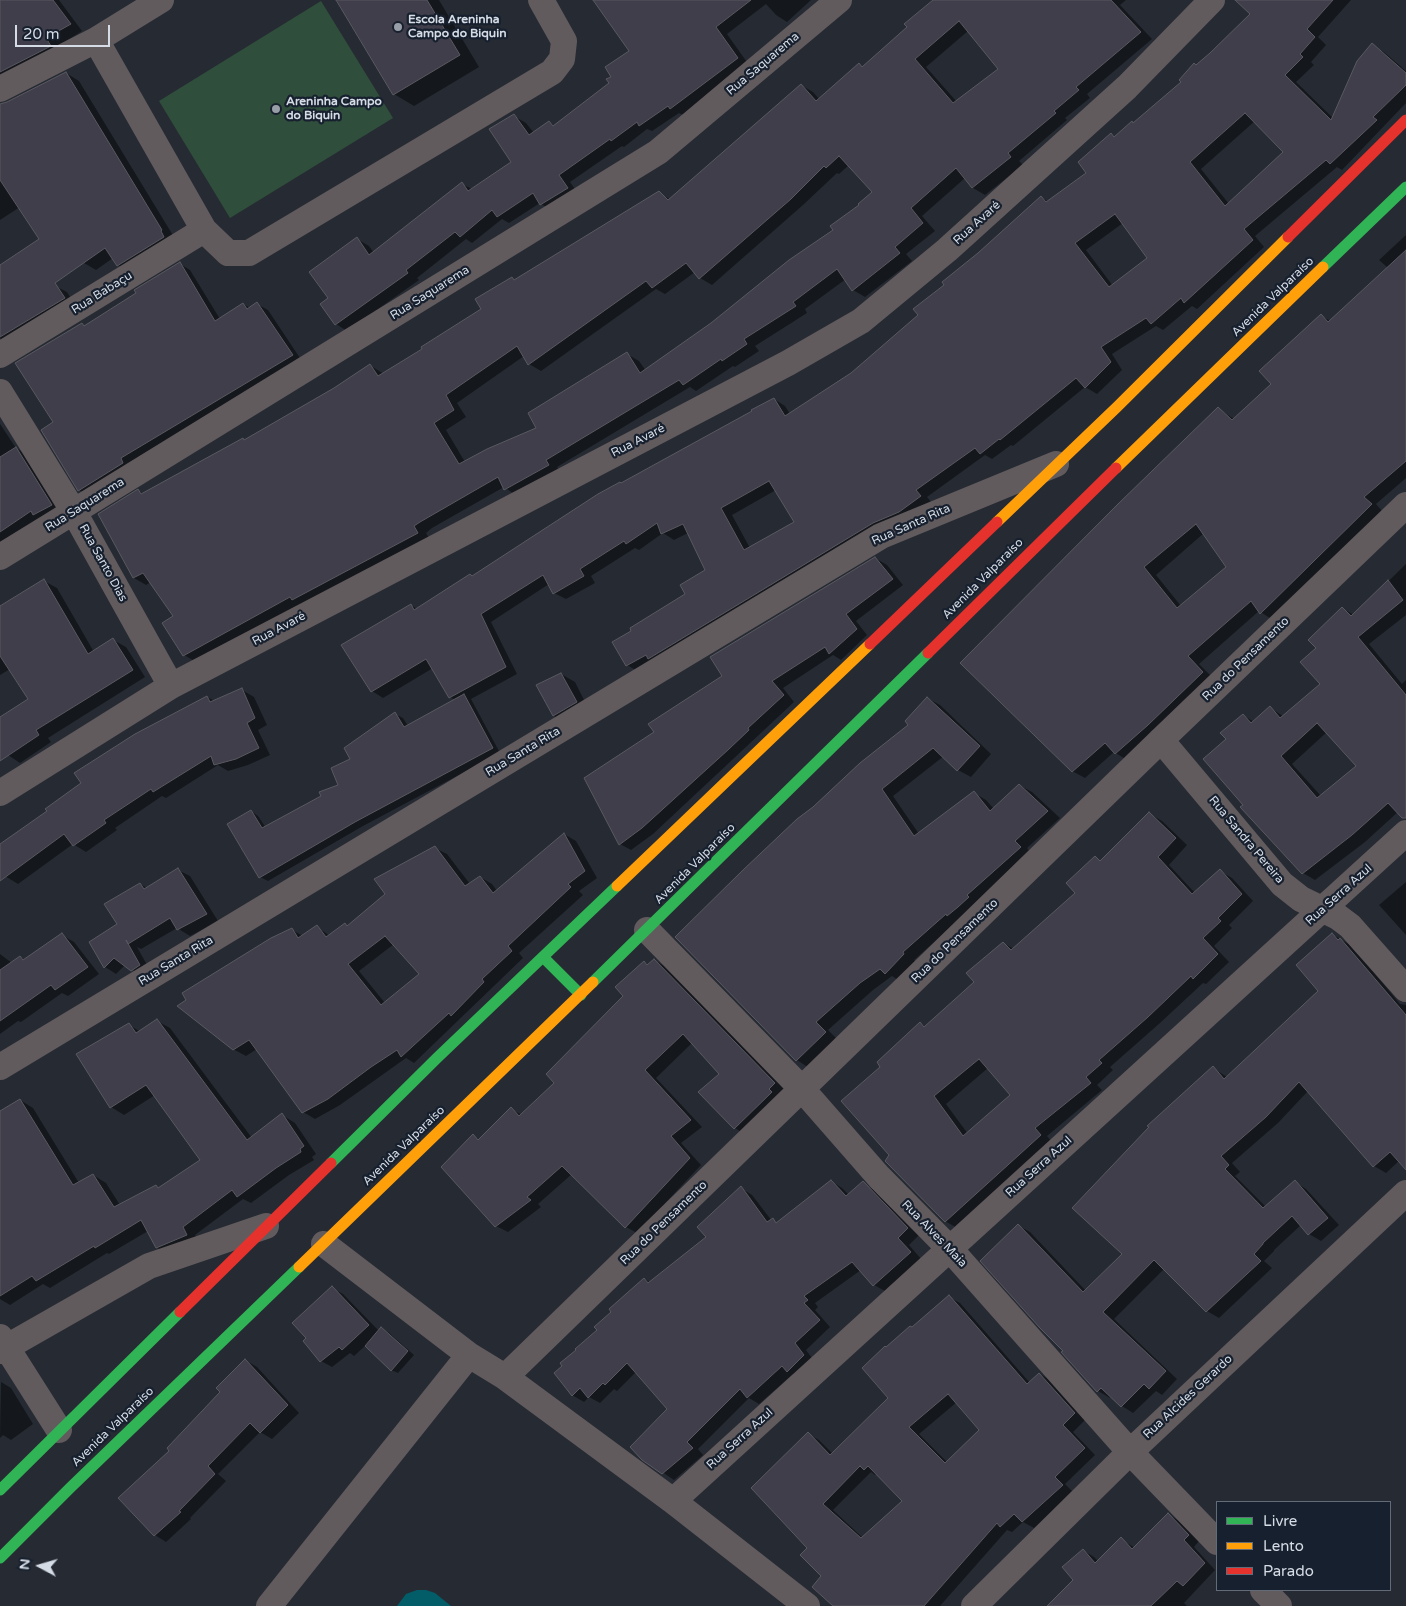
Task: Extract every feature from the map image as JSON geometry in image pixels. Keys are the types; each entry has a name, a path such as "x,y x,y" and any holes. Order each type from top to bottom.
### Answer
{"main road":[{"path":"0,1490 266,1226 543,957 1059,463 1406,120"},
{"name":"Avenida Valparaíso","path":"0,1558 70,1488 581,995 1103,480 1406,187"},
{"path":"543,957 581,995"}],"street":[{"path":"0,89 96,40 161,0"},
{"path":"96,40 204,230 228,253 249,253 552,72 562,59 564,41 541,0"},
{"name":"Rua Saquarema","path":"0,557 658,152 839,0"},
{"name":"Rua Avaré","path":"0,793 171,686 788,363 861,321 947,250 1127,87 1212,0"},
{"name":"Rua Babaçu","path":"0,355 204,230"},
{"name":"Rua Santo Dias","path":"0,392 74,512 171,686"},
{"name":"Rua Santa Rita","path":"0,1067 881,536 1059,463"},
{"name":"Rua do Pensamento","path":"505,1377 1161,740 1406,505"},
{"name":"Rua Sandra Pereira","path":"1161,740 1282,884 1301,899 1338,917 1350,926 1406,988"},
{"name":"Rua Serra Azul","path":"673,1501 1406,833"},
{"name":"Rua Alves Maia","path":"647,930 802,1089 879,1177 949,1248 1130,1452 1216,1541"},
{"name":"Rua Alcides Gerardo","path":"974,1606 1130,1452 1406,1192"},
{"path":"59,1430 2,1345 149,1266 266,1226"},
{"path":"324,1244 469,1355 505,1377 673,1501 807,1606"},
{"path":"269,1606 469,1355"},
{"path":"1264,1591 1279,1606"}],"green space":[{"name":"Areninha Campo do Biquin","path":"321,1 393,118 230,218 159,101"}],"water":[{"path":"417,1590 435,1593 451,1606 397,1606 406,1594"}],"building":[{"path":"0,0 53,0 71,24 46,38 51,46 0,72"},
{"name":"Escola Areninha Campo do Biquin","path":"336,0 427,0 460,55 393,95"},
{"path":"593,0 751,0 716,27 738,58 670,109 668,106 639,126 637,122 559,175 568,188 540,205 533,193 497,217 492,210 460,237 455,232 406,270 408,273 335,325 320,304 328,298 309,272 357,237 369,255 462,182 468,191 511,162 489,129 514,114 529,135 549,121 553,126 609,83 606,79 611,77 605,67 629,51"},
{"path":"933,0 1111,0 1141,32 1076,87 1079,90 1054,111 1056,113 1008,153 1011,157 972,188 956,168 911,208 923,223 895,247 900,253 852,291 837,269 793,302 796,306 744,339 747,344 683,385 679,380 546,460 549,465 504,490 498,477 414,526 418,533 292,600 290,597 183,656 162,623 173,616 143,573 133,578 98,514 138,489 141,494 243,438 244,440 334,388 370,364 378,376 481,309 475,299 512,277 514,280 659,191 668,200 801,84 816,101 859,63 862,67 907,27 904,24","holes":["959,21 998,69 953,103 915,59","839,156 872,192 859,205 830,226 833,230 789,260 711,323 640,373 627,352 528,413 536,428 487,449 459,464 434,423 454,410 446,395 517,346 528,365 646,281 652,288 686,263 699,279 791,199 824,166 826,168"]},
{"path":"1235,0 1333,0 1307,29 1315,37 1300,54 1303,57 1285,75 1331,120 1357,61 1372,43 1406,73 1406,85 1373,117 1377,120 1330,164 1326,160 1244,229 1253,240 1184,303 1181,298 1151,324 1146,318 1101,347 1111,362 1085,388 1076,378 980,454 975,448 916,490 921,496 899,512 873,523 648,659 646,655 626,666 612,642 631,631 630,628 685,594 680,585 705,570 683,524 661,534 657,523 626,544 624,541 580,569 584,576 553,594 543,575 481,614 506,667 449,698 426,659 371,692 341,645 411,604 414,610 470,574 472,576 598,494 751,410 774,398 785,416 851,373 918,315 913,309 944,285 942,282 978,253 1041,196 1046,202 1086,173 1078,162 1111,133 1114,137 1132,121 1133,123 1181,82 1179,80 1194,63 1196,65 1210,53 1250,14","holes":["1245,113 1283,152 1225,206 1190,162","1115,214 1147,258 1109,287 1075,243","769,481 794,522 744,550 721,508"]},
{"path":"66,72 162,230 164,237 117,266 105,248 55,283 65,298 0,337 0,265 39,239 0,180 0,104"},
{"path":"1406,250 1406,461 1364,497 1372,504 1260,614 1251,601 1188,656 1203,672 1148,725 1115,754 1105,743 1072,772 960,663 1117,505 1218,407 1232,420 1271,384 1259,371 1321,314 1328,322","holes":["1196,524 1226,567 1177,608 1144,567"]},
{"path":"180,262 215,321 243,303 247,309 257,302 293,355 121,458 123,463 78,491 41,430 53,422 15,363 82,323 84,326 136,293 134,290"},
{"path":"16,447 52,505 33,515 31,511 0,532 0,457"},
{"path":"875,557 893,579 846,614 857,629 829,654 825,647 772,681 784,695 748,728 749,730 729,749 642,828 619,845 584,778 654,732 648,724 722,676 710,657"},
{"path":"44,579 88,654 113,638 133,670 36,730 39,735 0,761 0,717 28,699 0,656 0,606"},
{"path":"1388,580 1403,600 1358,637 1406,695 1406,818 1402,818 1388,803 1352,835 1302,874 1240,807 1243,805 1203,759 1226,739 1220,733 1243,714 1251,723 1270,706 1280,718 1320,684 1300,662 1316,648 1308,640 1342,607 1351,616","holes":["1317,723 1356,766 1317,798 1281,756"]},
{"path":"561,673 577,702 553,716 536,685"},
{"path":"242,688 255,718 247,723 259,748 236,759 214,765 211,756 153,792 151,789 104,820 106,823 73,846 64,834 0,881 0,844 47,811 45,809 81,783 74,773 135,734 207,696 210,702"},
{"path":"464,694 493,748 355,822 259,878 227,824 251,810 262,828 321,796 319,792 338,785 331,768 350,759 344,748 395,712 404,727"},
{"path":"927,697 980,746 957,771 933,748 882,789 914,836 974,791 990,811 1019,784 1048,811 1015,841 1021,847 967,895 969,897 958,907 947,916 946,914 903,952 904,954 885,974 880,969 860,983 816,1022 826,1032 796,1061 675,937 797,819 813,807 860,763 908,725 905,721"},
{"path":"1149,812 1176,838 1158,857 1192,894 1220,869 1242,894 1218,918 1221,921 1203,938 1218,954 1193,979 1191,976 1099,1060 1102,1063 1086,1077 1091,1083 1035,1128 1041,1135 945,1222 885,1161 889,1155 841,1101 880,1067 877,1062 920,1022 924,1027 974,982 966,973 1003,942 1011,950 1075,893 1066,883 1095,856 1100,861","holes":["979,1059 1010,1095 963,1136 934,1096"]},
{"path":"564,833 585,871 568,884 571,887 508,946 512,951 482,979 484,982 451,1016 449,1013 401,1057 397,1050 328,1099 302,1113 249,1040 233,1050 177,1006 186,1000 182,993 271,938 292,928 298,938 317,925 326,937 345,923 347,926 385,894 374,879 435,846 465,886 480,876 493,893","holes":["385,936 419,974 381,1005 348,964"]},
{"path":"178,868 207,914 177,930 170,918 128,944 140,965 131,971 114,958 104,968 89,942 117,924 104,904 140,883 144,889"},
{"path":"62,933 88,967 55,990 51,985 0,1021 0,970 20,956 23,960"},
{"path":"1332,933 1338,940 1340,938 1406,1015 1406,1170 1390,1152 1373,1167 1299,1082 1266,1117 1221,1156 1229,1165 1225,1169 1263,1208 1295,1180 1328,1218 1308,1235 1292,1216 1254,1254 1261,1261 1206,1312 1154,1260 1103,1312 1166,1371 1149,1389 1144,1384 1121,1407 1101,1388 1097,1392 1061,1352 1063,1351 980,1261 1018,1224 1083,1292 1122,1254 1072,1208 1149,1127 1147,1126 1213,1066 1224,1079 1318,991 1296,965"},
{"path":"654,959 775,1083 769,1089 772,1092 734,1129 698,1092 719,1074 683,1034 645,1070 691,1120 671,1136 690,1158 625,1228 562,1166 527,1197 531,1200 495,1227 441,1167 473,1134 478,1140 511,1107 519,1116 554,1083 546,1074 623,996 615,987 644,961 647,965"},
{"path":"157,1019 247,1140 282,1113 304,1146 300,1149 301,1152 237,1197 232,1190 183,1227 187,1235 156,1248 141,1220 36,1281 32,1276 0,1296 0,1111 20,1099 73,1185 93,1174 114,1207 156,1185 158,1188 200,1160 146,1085 110,1108 76,1054 129,1023 136,1033"},
{"path":"831,1180 846,1196 863,1181 908,1228 898,1238 911,1252 873,1286 852,1262 804,1296 808,1300 804,1303 820,1320 795,1343 804,1355 787,1372 782,1366 747,1398 740,1389 687,1442 693,1448 662,1474 642,1460 630,1447 667,1409 627,1363 605,1385 603,1383 588,1398 580,1388 572,1396 554,1373 562,1366 560,1363 597,1330 594,1327 611,1312 609,1309 644,1278 648,1283 706,1237 697,1227 741,1186 767,1222 773,1218 776,1223"},
{"path":"332,1286 369,1325 342,1350 339,1347 320,1362 303,1341 306,1338 292,1323"},
{"path":"949,1295 1027,1384 1039,1373 1075,1413 1063,1425 1085,1448 1055,1477 1063,1485 1022,1522 1014,1514 1000,1527 997,1523 924,1606 833,1606 812,1587 821,1576 800,1555 807,1548 751,1488 808,1432 830,1455 888,1398 862,1368 885,1346 910,1326 912,1327","holes":["948,1394 979,1430 945,1463 909,1427","860,1466 864,1470 868,1466 902,1501 861,1538 823,1504"]},
{"path":"381,1327 408,1351 391,1371 365,1346"},
{"path":"245,1359 288,1405 260,1433 250,1423 208,1466 215,1474 179,1511 181,1512 154,1536 118,1498 169,1451 167,1448 220,1392 216,1388"},
{"path":"1168,1513 1189,1535 1184,1540 1205,1563 1183,1586 1177,1581 1151,1606 1047,1606 1073,1580 1062,1567 1083,1549 1095,1563 1121,1537 1132,1549"}],"traffic: fast":[{"path":"1323,267 1406,187"},
{"path":"593,982 928,653"},
{"path":"331,1163 437,1058 617,886"},
{"path":"543,957 581,995"},
{"path":"0,1558 299,1267"},
{"path":"0,1490 180,1312"}],"traffic: slow":[{"path":"997,522 1117,407 1288,237"},
{"path":"1116,468 1323,267"},
{"path":"617,886 870,644"},
{"path":"299,1267 593,982"}],"traffic: jam":[{"path":"1288,237 1406,120"},
{"path":"928,653 1116,468"},
{"path":"870,644 997,522"},
{"path":"180,1312 331,1163"}],"place":[{"name":"Escola Areninha Campo do Biquin","path":"398,27"},
{"name":"Areninha Campo do Biquin","path":"276,109"}]}
